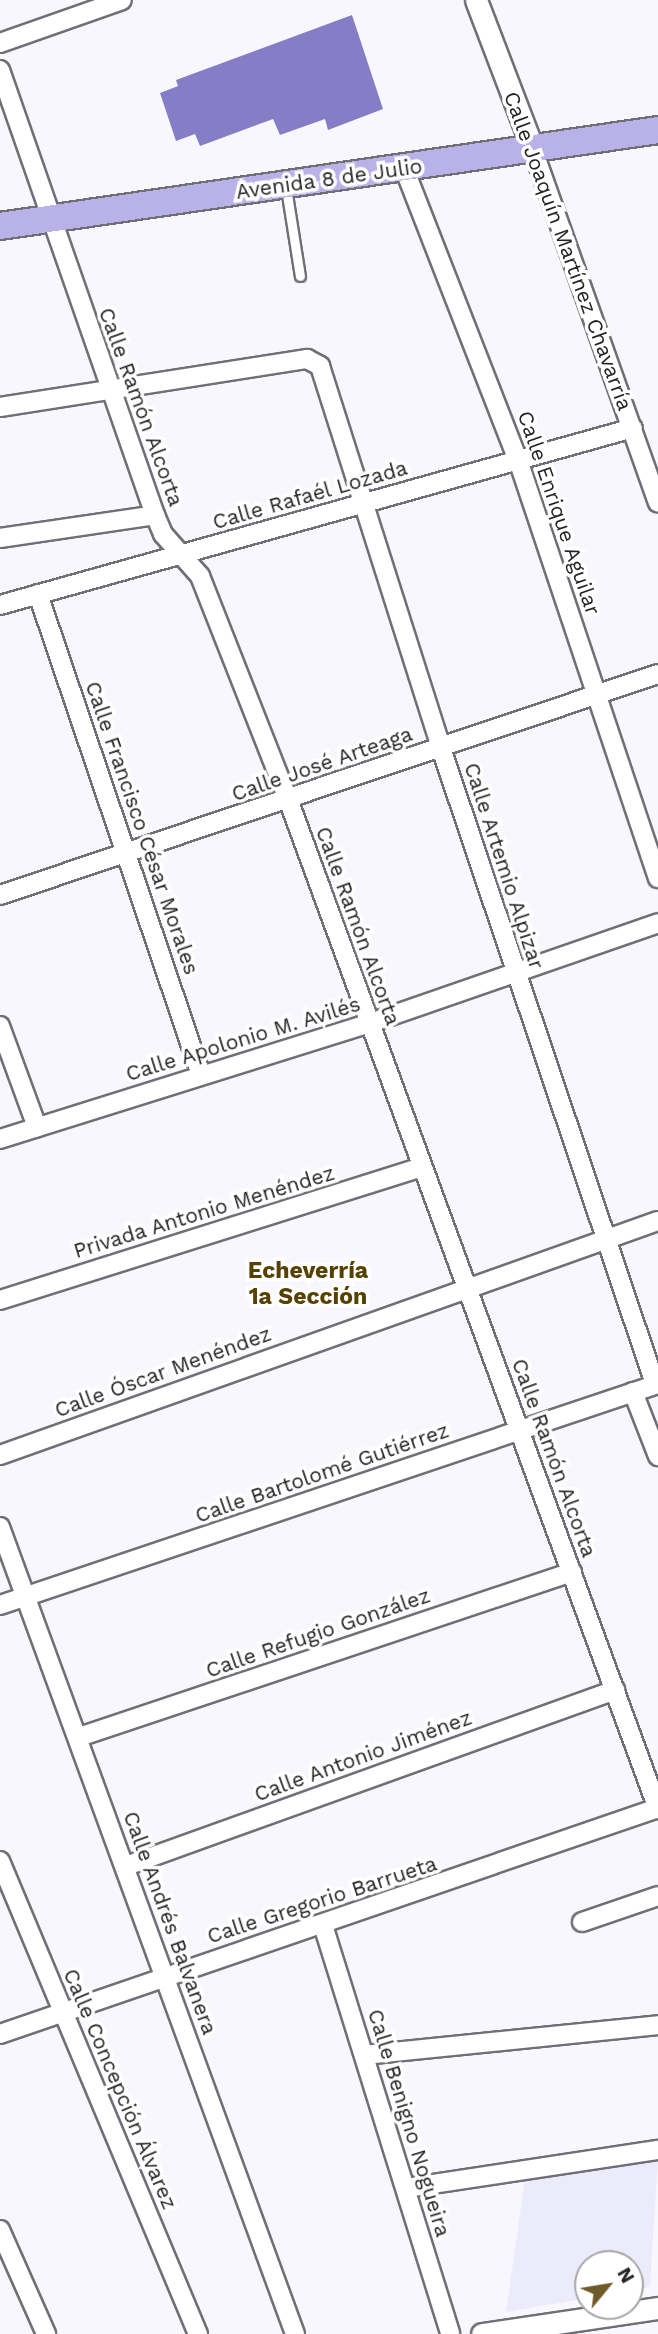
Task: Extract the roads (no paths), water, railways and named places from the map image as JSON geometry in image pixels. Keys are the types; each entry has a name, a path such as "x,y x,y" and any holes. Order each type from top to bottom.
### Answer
{"main road":[{"name":"Avenida 8 de Julio","path":"0,226 658,130"}],"street":[{"path":"0,43 122,0"},
{"name":"Calle Joaquín Martínez Chavarría","path":"476,0 532,147 658,502"},
{"name":"Calle Ramón Alcorta","path":"0,70 155,515 163,534 200,576 288,799 658,1808"},
{"name":"Calle Enrique Aguilar","path":"404,168 518,460 658,878"},
{"name":"Calle Artemio Alpizar","path":"111,391 307,359 315,362 363,503 440,748 657,1384"},
{"path":"0,407 111,391"},
{"name":"Calle Rafaél Lozada","path":"0,605 632,428"},
{"path":"0,538 155,515"},
{"name":"Calle Francisco César Morales","path":"38,594 201,1075"},
{"name":"Calle José Arteaga","path":"0,895 658,674"},
{"name":"Calle Apolonio M. Avilés","path":"0,1139 370,1023 516,975 658,923"},
{"path":"0,1026 37,1127"},
{"name":"Privada Antonio Menéndez","path":"0,1300 421,1167"},
{"name":"Calle Óscar Menéndez","path":"0,1455 466,1286 606,1237 658,1222"},
{"name":"Calle Bartolomé Gutiérrez","path":"0,1605 657,1384"},
{"path":"633,1392 658,1456"},
{"name":"Calle Andrés Balvanera","path":"0,1527 295,2334"},
{"name":"Calle Refugio González","path":"79,1737 572,1572"},
{"name":"Calle Antonio Jiménez","path":"126,1866 615,1690"},
{"name":"Calle Gregorio Barrueta","path":"0,2034 658,1808"},
{"name":"Calle Concepción Álvarez","path":"0,1861 198,2334"},
{"path":"582,1922 658,1896"},
{"name":"Calle Benigno Nogueira","path":"323,1925 450,2334"},
{"path":"364,2055 658,2025"},
{"path":"406,2188 658,2150"},
{"path":"0,2230 46,2334"},
{"path":"482,2334 658,2308"}],"lane":[{"path":"286,185 300,276"}],"district":[{"name":"Echeverría 1a Sección","path":"308,1284"}]}
